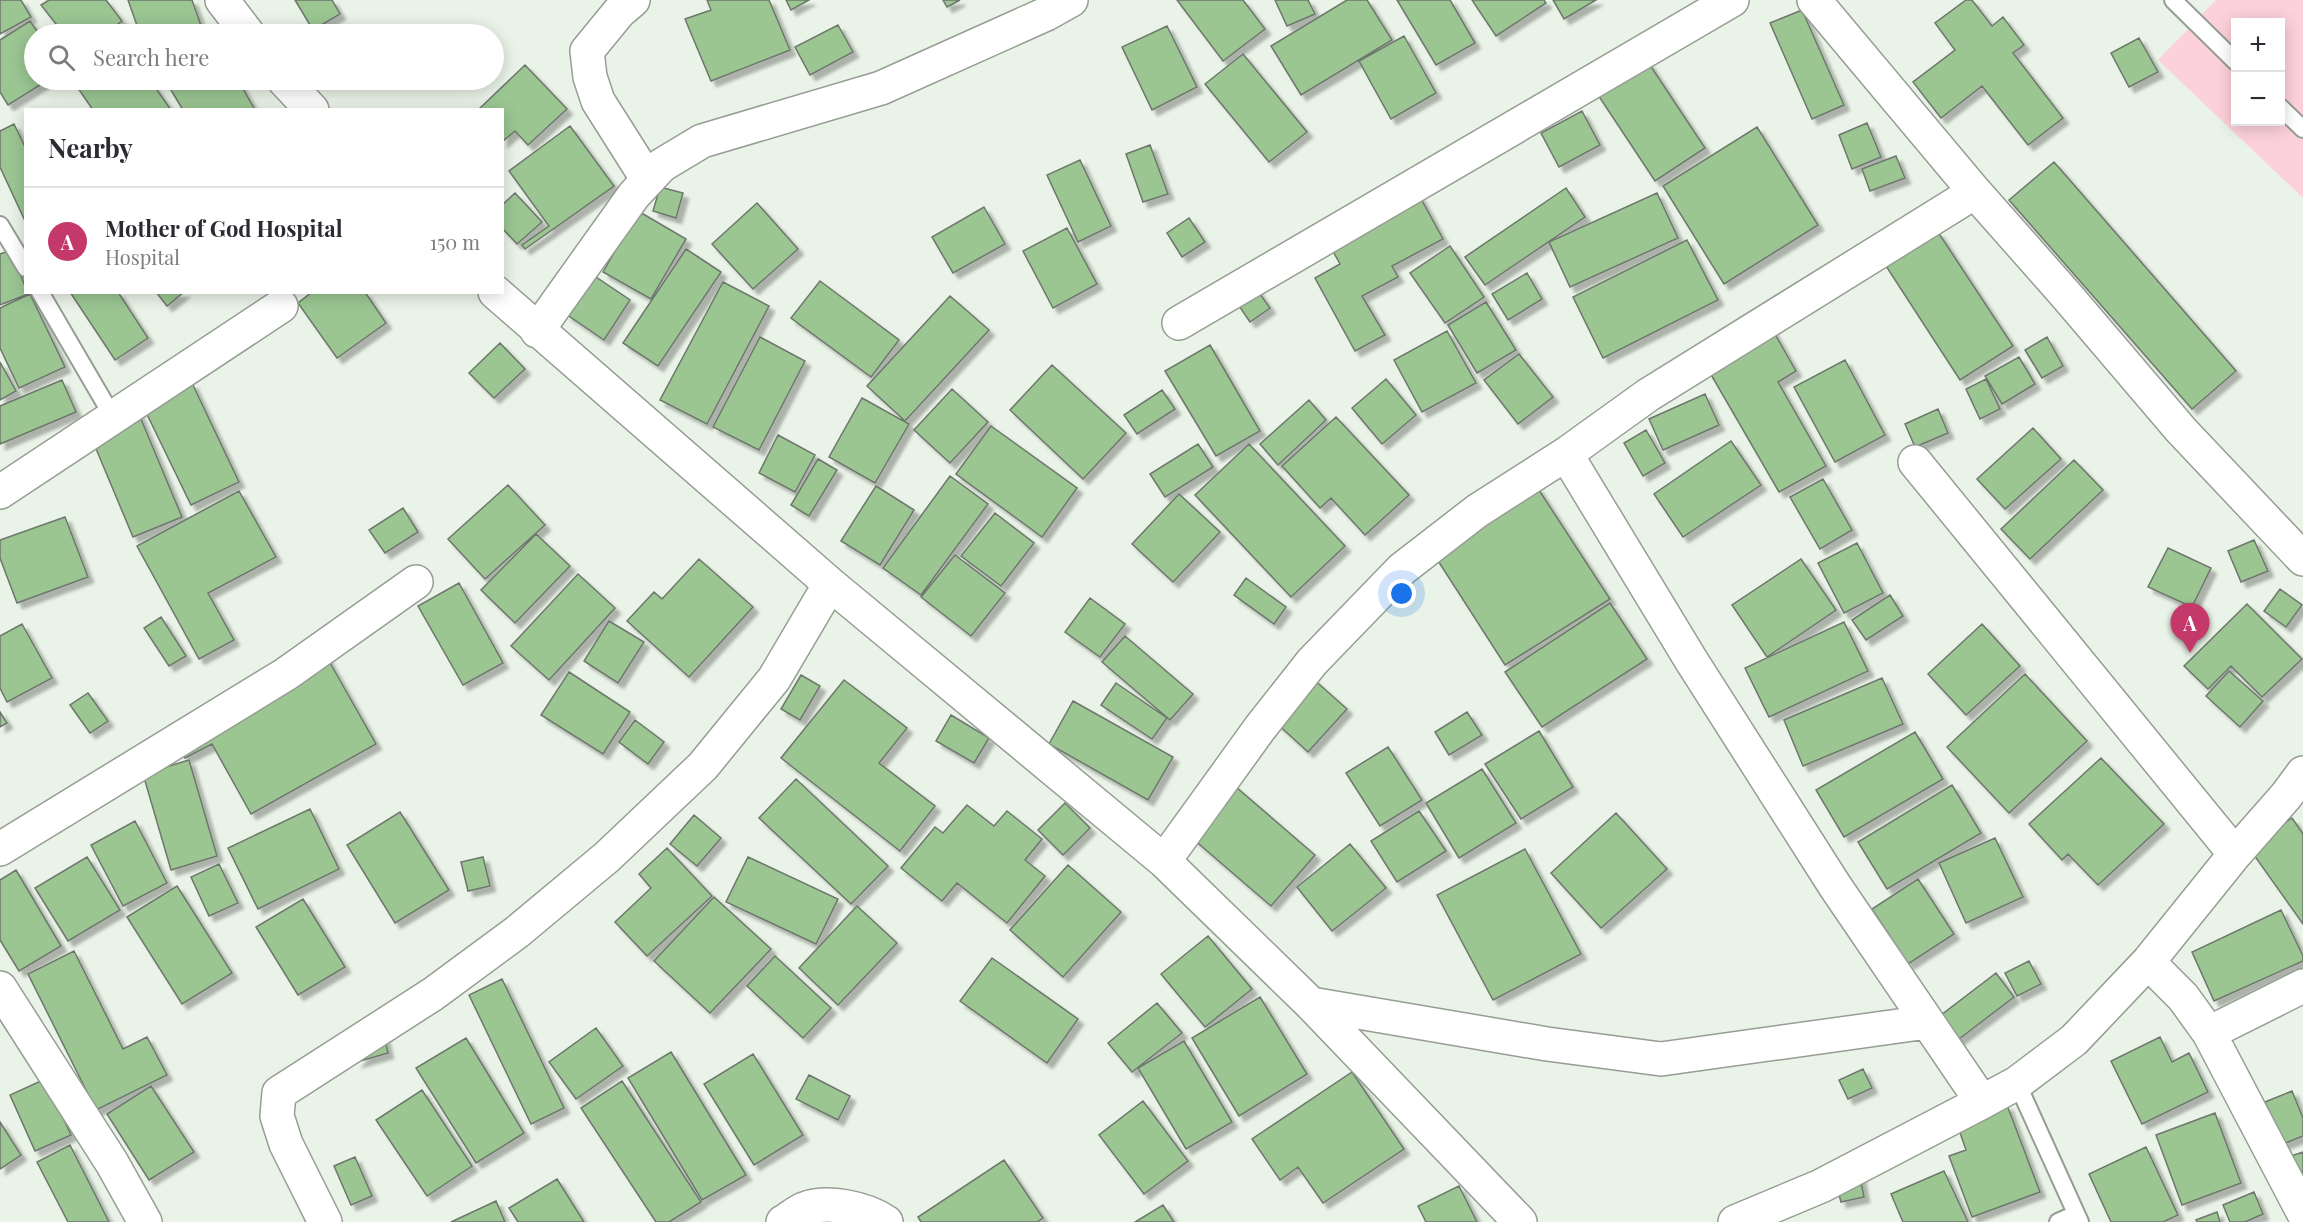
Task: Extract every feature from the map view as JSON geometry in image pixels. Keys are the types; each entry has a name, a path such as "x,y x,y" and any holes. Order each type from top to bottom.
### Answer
{"street":[{"path":"222,0 240,24"},
{"path":"633,0 619,12 587,51 590,77 598,101 648,180"},
{"path":"537,332 634,195 662,165 702,141 881,88 1046,14 1071,0"},
{"path":"1179,323 1732,0"},
{"path":"1814,0 1975,192 2181,430 2303,559"},
{"path":"293,90 310,108"},
{"path":"1164,861 1260,728 1311,662 1402,569 1477,512 1566,454 1648,395 1975,192"},
{"path":"497,294 537,332 830,584 1164,861 1311,1004 1520,1222"},
{"path":"0,492 281,306"},
{"path":"1566,454 1691,660 1834,886 1982,1102"},
{"path":"1915,462 2235,854"},
{"path":"0,849 286,674 416,582"},
{"path":"325,1222 286,1144 278,1116 279,1093 433,993 516,932 607,856 703,766 718,748 774,679 830,584"},
{"path":"1735,1222 1821,1185 1982,1102 2017,1083 2074,1040 2148,962 2303,773"},
{"path":"2148,962 2183,996 2209,1033 2303,1212"},
{"path":"2209,1033 2303,986"},
{"path":"0,988 112,1163 146,1222"},
{"path":"1311,1004 1547,1044 1661,1059 1927,1022"},
{"path":"783,1222 805,1209 844,1205 876,1215 886,1222"}],"lane":[{"path":"2173,0 2231,58"},
{"path":"2285,112 2303,129"},
{"path":"0,225 24,265"},
{"path":"41,294 113,417"},
{"path":"2017,1083 2078,1218 2058,1222"}],"shaded area":[{"path":"2216,0 2303,0 2303,198 2158,60"}],"building":[{"path":"0,0 21,0 31,17 0,34"},
{"path":"49,0 106,0 122,21 118,24 56,24 41,5"},
{"path":"128,0 192,0 200,24 136,24"},
{"path":"295,0 332,0 340,14 323,24 309,24"},
{"path":"707,0 769,0 790,50 711,81 685,19 711,10"},
{"path":"786,0 809,0 791,10"},
{"path":"943,0 960,0 947,7"},
{"path":"1177,0 1243,0 1265,29 1223,61"},
{"path":"1275,0 1308,0 1315,14 1287,26"},
{"path":"1347,0 1367,0 1392,40 1301,95 1271,46"},
{"path":"1397,0 1450,0 1475,43 1436,65"},
{"path":"1472,0 1544,0 1546,3 1496,36"},
{"path":"1553,0 1596,0 1564,19"},
{"path":"1966,0 1972,0 1992,26 2003,17 2024,45 2013,53 2063,118 2028,145 1982,86 1941,118 1913,82 1955,50 1935,23"},
{"path":"1802,10 1844,105 1812,119 1770,23"},
{"path":"24,25 24,90 32,90 8,105 0,92 0,40"},
{"path":"838,25 853,52 810,75 795,47"},
{"path":"1167,26 1197,87 1152,110 1122,47"},
{"path":"1404,36 1436,93 1391,119 1359,61"},
{"path":"2139,38 2158,72 2129,87 2111,53"},
{"path":"1243,54 1307,132 1269,162 1205,84"},
{"path":"1648,62 1705,148 1655,181 1598,95"},
{"path":"525,65 567,109 528,145 515,131 504,140 504,108 480,108 499,90 504,90 504,85"},
{"path":"79,90 157,90 170,108 92,108"},
{"path":"171,90 244,90 254,108 182,108"},
{"path":"1582,111 1600,145 1559,167 1541,133"},
{"path":"1867,123 1881,157 1852,169 1839,135"},
{"path":"14,124 24,145 24,219 0,167 0,131"},
{"path":"570,126 614,186 525,249 522,245 549,226 509,171"},
{"path":"1757,127 1818,225 1724,284 1663,186"},
{"path":"1150,145 1168,194 1143,202 1126,154"},
{"path":"1896,156 1905,178 1870,191 1862,169"},
{"path":"1080,160 1111,226 1078,242 1047,175"},
{"path":"2054,162 2236,371 2192,409 2009,200"},
{"path":"660,187 683,193 676,218 653,211"},
{"path":"1566,188 1585,217 1485,285 1465,257"},
{"path":"515,193 542,222 517,244 504,230 504,203"},
{"path":"1657,193 1678,238 1570,287 1549,242"},
{"path":"1419,195 1443,239 1392,266 1398,277 1362,296 1385,335 1355,351 1315,278 1340,264 1329,244"},
{"path":"757,203 798,249 753,289 712,244"},
{"path":"984,207 1005,244 953,273 932,237"},
{"path":"638,211 686,239 651,299 603,272"},
{"path":"1189,218 1205,242 1182,257 1167,233"},
{"path":"1067,228 1097,284 1053,308 1023,251"},
{"path":"1938,232 2013,346 1960,380 1886,266"},
{"path":"1687,240 1718,300 1603,358 1573,297"},
{"path":"1450,246 1484,297 1445,323 1410,273"},
{"path":"686,249 721,272 658,366 623,343"},
{"path":"11,250 24,284 24,294 28,294 0,305 0,254"},
{"path":"1527,273 1542,299 1508,320 1492,294"},
{"path":"593,275 630,300 604,340 566,314"},
{"path":"820,281 899,340 871,377 791,318"},
{"path":"723,282 769,306 707,424 660,400"},
{"path":"1253,284 1270,308 1250,322 1233,297"},
{"path":"30,294 65,367 19,388 0,348 0,308"},
{"path":"71,294 119,294 148,338 115,360"},
{"path":"158,294 182,294 167,306"},
{"path":"309,294 366,294 386,323 337,358 298,303"},
{"path":"950,296 989,330 905,421 867,386"},
{"path":"1486,302 1516,350 1477,373 1448,325"},
{"path":"1772,329 1796,371 1778,382 1826,466 1779,492 1706,366"},
{"path":"1447,331 1476,383 1422,412 1394,360"},
{"path":"760,337 805,361 759,450 713,427"},
{"path":"2047,337 2063,366 2042,378 2025,350"},
{"path":"500,343 525,369 494,398 469,373"},
{"path":"1210,345 1260,431 1216,456 1165,371"},
{"path":"1519,354 1553,397 1518,424 1484,380"},
{"path":"2019,357 2035,384 2002,404 1985,376"},
{"path":"1845,360 1885,435 1835,462 1794,387"},
{"path":"0,362 16,391 0,400"},
{"path":"1052,365 1126,433 1083,479 1010,410"},
{"path":"1386,379 1416,415 1382,444 1352,408"},
{"path":"1986,379 2000,409 1980,419 1966,389"},
{"path":"62,380 76,412 0,444 0,406"},
{"path":"192,383 239,482 191,505 143,406"},
{"path":"952,389 988,422 950,463 914,430"},
{"path":"1162,390 1175,409 1137,434 1124,415"},
{"path":"1705,394 1719,425 1663,450 1649,419"},
{"path":"862,398 909,424 875,483 829,457"},
{"path":"1309,400 1326,420 1278,465 1260,444"},
{"path":"1938,409 1948,433 1915,447 1905,424"},
{"path":"138,412 182,517 133,537 89,432"},
{"path":"1336,417 1409,495 1365,535 1331,498 1320,508 1282,466"},
{"path":"991,426 1077,488 1042,537 956,474"},
{"path":"2033,428 2061,459 2005,509 1977,479"},
{"path":"1646,430 1665,463 1643,476 1624,443"},
{"path":"778,435 815,455 795,492 759,473"},
{"path":"1731,441 1761,485 1683,537 1654,494"},
{"path":"1198,444 1213,467 1165,497 1150,474"},
{"path":"1249,444 1345,546 1291,597 1195,495"},
{"path":"818,459 837,470 809,516 791,505"},
{"path":"2074,460 2103,490 2030,559 2001,529"},
{"path":"950,476 988,504 921,595 883,568"},
{"path":"1823,479 1852,530 1820,549 1790,497"},
{"path":"508,485 545,525 485,579 448,539"},
{"path":"876,486 914,510 880,565 841,541"},
{"path":"1537,487 1610,599 1505,665 1433,553"},
{"path":"239,491 276,557 208,593 234,640 199,659 137,546"},
{"path":"1179,494 1220,532 1173,582 1132,544"},
{"path":"403,508 418,532 385,553 369,530"},
{"path":"995,513 1034,543 1001,586 961,556"},
{"path":"65,517 88,577 17,603 0,558 0,540"},
{"path":"536,534 570,566 515,623 481,590"},
{"path":"2254,540 2268,571 2241,582 2228,551"},
{"path":"1857,543 1883,593 1844,613 1818,563"},
{"path":"2168,548 2211,568 2192,607 2148,587"},
{"path":"955,555 1005,593 971,636 921,597"},
{"path":"699,559 753,607 689,677 627,621 654,592 662,599"},
{"path":"1801,559 1836,610 1767,657 1732,605"},
{"path":"578,574 615,608 549,680 511,646"},
{"path":"1246,578 1286,607 1274,624 1234,595"},
{"path":"459,583 503,663 463,685 418,606"},
{"path":"2280,589 2302,605 2286,627 2264,611"},
{"path":"1890,595 1903,616 1866,640 1852,620"},
{"path":"1090,598 1125,624 1100,657 1065,632"},
{"path":"1610,603 1647,659 1542,727 1505,672"},
{"path":"2247,604 2302,659 2262,697 2231,666 2208,689 2184,666"},
{"path":"161,617 186,656 169,666 144,628"},
{"path":"609,621 644,642 618,683 584,661"},
{"path":"1844,622 1868,671 1769,717 1745,668"},
{"path":"22,624 52,678 7,702 0,688 0,636"},
{"path":"1982,624 2020,666 1966,715 1928,674"},
{"path":"1125,636 1193,694 1170,720 1102,662"},
{"path":"325,654 376,744 251,814 212,744 185,758 173,739"},
{"path":"2229,671 2263,701 2240,727 2206,696"},
{"path":"569,672 630,712 603,754 541,715"},
{"path":"2025,674 2087,741 2009,813 1947,747"},
{"path":"801,675 820,686 800,720 781,709"},
{"path":"1311,677 1347,709 1308,752 1273,720"},
{"path":"1882,678 1903,724 1803,766 1784,720"},
{"path":"844,680 907,728 879,763 935,806 900,851 781,758"},
{"path":"1116,683 1167,718 1152,739 1101,705"},
{"path":"88,693 108,721 90,733 70,705"},
{"path":"1073,701 1173,757 1148,800 1049,744"},
{"path":"0,712 7,723 0,727"},
{"path":"1467,712 1482,735 1449,755 1435,732"},
{"path":"951,715 989,738 974,763 936,741"},
{"path":"635,720 664,742 648,764 619,742"},
{"path":"1539,731 1573,787 1521,819 1485,764"},
{"path":"1915,732 1943,779 1844,837 1816,790"},
{"path":"1388,747 1422,800 1380,826 1346,773"},
{"path":"2101,758 2164,824 2098,885 2068,854 2062,860 2029,824"},
{"path":"189,760 217,856 171,870 143,774"},
{"path":"1482,769 1516,823 1459,858 1426,803"},
{"path":"796,779 888,866 851,904 759,818"},
{"path":"1229,781 1315,855 1271,906 1185,832"},
{"path":"1952,785 1981,833 1887,889 1858,842"},
{"path":"1065,803 1090,828 1063,855 1038,830"},
{"path":"967,805 994,826 1007,811 1042,839 1025,860 1045,876 1007,923 957,883 942,901 901,868 935,827 943,833"},
{"path":"310,809 339,869 258,909 228,848"},
{"path":"1419,811 1446,851 1397,882 1371,841"},
{"path":"400,812 449,890 395,923 347,845"},
{"path":"1616,813 1667,869 1601,928 1551,873"},
{"path":"694,815 721,838 697,866 670,844"},
{"path":"2292,818 2303,834 2303,924 2249,848"},
{"path":"135,821 167,883 123,906 91,845"},
{"path":"1995,838 2023,897 1966,923 1939,863"},
{"path":"1350,844 1386,888 1332,931 1297,887"},
{"path":"667,848 712,896 647,956 615,922 651,888 639,874"},
{"path":"1525,849 1581,954 1493,1000 1437,895"},
{"path":"87,857 120,910 68,941 35,888"},
{"path":"483,857 490,886 468,891 461,862"},
{"path":"748,857 838,899 816,944 726,902"},
{"path":"219,864 238,903 209,916 191,877"},
{"path":"1068,865 1121,912 1063,977 1010,930"},
{"path":"16,870 61,946 19,971 0,940 0,880"},
{"path":"1918,879 1954,934 1908,964 1872,909"},
{"path":"177,886 232,973 182,1004 127,917"},
{"path":"714,897 771,949 710,1013 654,961"},
{"path":"303,899 345,967 298,995 256,927"},
{"path":"857,906 897,943 838,1005 799,968"},
{"path":"2281,910 2303,956 2303,961 2214,1001 2192,952"},
{"path":"1208,936 1252,989 1205,1027 1161,974"},
{"path":"74,951 123,1049 147,1037 167,1075 96,1110 28,974"},
{"path":"775,956 831,1008 803,1038 747,986"},
{"path":"992,958 1078,1019 1047,1063 960,1001"},
{"path":"2029,961 2041,984 2017,996 2005,973"},
{"path":"1996,973 2014,997 1946,1049 1928,1025"},
{"path":"502,979 564,1108 531,1124 469,995"},
{"path":"1260,997 1307,1074 1239,1116 1192,1038"},
{"path":"1157,1003 1182,1033 1132,1072 1108,1043"},
{"path":"596,1028 623,1066 576,1099 549,1062"},
{"path":"382,1029 388,1053 357,1062"},
{"path":"2160,1037 2172,1062 2189,1053 2208,1092 2142,1124 2111,1061"},
{"path":"466,1038 524,1133 476,1163 416,1068"},
{"path":"1184,1041 1232,1122 1186,1149 1138,1068"},
{"path":"671,1052 746,1175 702,1200 628,1078"},
{"path":"753,1054 803,1135 754,1165 704,1084"},
{"path":"1863,1069 1872,1088 1848,1099 1839,1080"},
{"path":"1352,1072 1404,1149 1323,1203 1298,1167 1280,1180 1252,1139"},
{"path":"809,1075 850,1096 838,1120 796,1099"},
{"path":"45,1079 71,1135 35,1151 10,1095"},
{"path":"622,1081 701,1202 669,1222 656,1222 581,1108"},
{"path":"151,1086 194,1152 149,1180 107,1114"},
{"path":"422,1090 472,1166 427,1196 376,1120"},
{"path":"2292,1091 2303,1118 2303,1136 2283,1144 2265,1102"},
{"path":"1143,1101 1188,1161 1144,1194 1099,1135"},
{"path":"2007,1105 2040,1192 1972,1217 1949,1156 1966,1150 1957,1124"},
{"path":"2215,1113 2241,1183 2182,1205 2156,1135"},
{"path":"0,1122 21,1155 0,1169"},
{"path":"70,1145 109,1222 68,1222 37,1162"},
{"path":"2146,1147 2178,1215 2163,1222 2111,1222 2089,1174"},
{"path":"2303,1152 2303,1186 2291,1156"},
{"path":"355,1157 372,1196 351,1205 334,1166"},
{"path":"1004,1160 1043,1218 1037,1222 921,1222 918,1217"},
{"path":"1858,1166 1864,1197 1841,1202 1833,1172"},
{"path":"1944,1171 1968,1222 1903,1222 1891,1194"},
{"path":"557,1179 584,1222 518,1222 509,1208"},
{"path":"1459,1186 1477,1222 1426,1222 1418,1206"},
{"path":"2254,1192 2263,1214 2245,1222 2230,1222 2223,1205"},
{"path":"496,1201 505,1222 451,1222"},
{"path":"1163,1205 1174,1222 1135,1222"},
{"path":"2217,1212 2220,1222 2197,1222 2196,1220"}],"place":[{"name":"Mother of God Hospital","path":"2190,653"}]}
